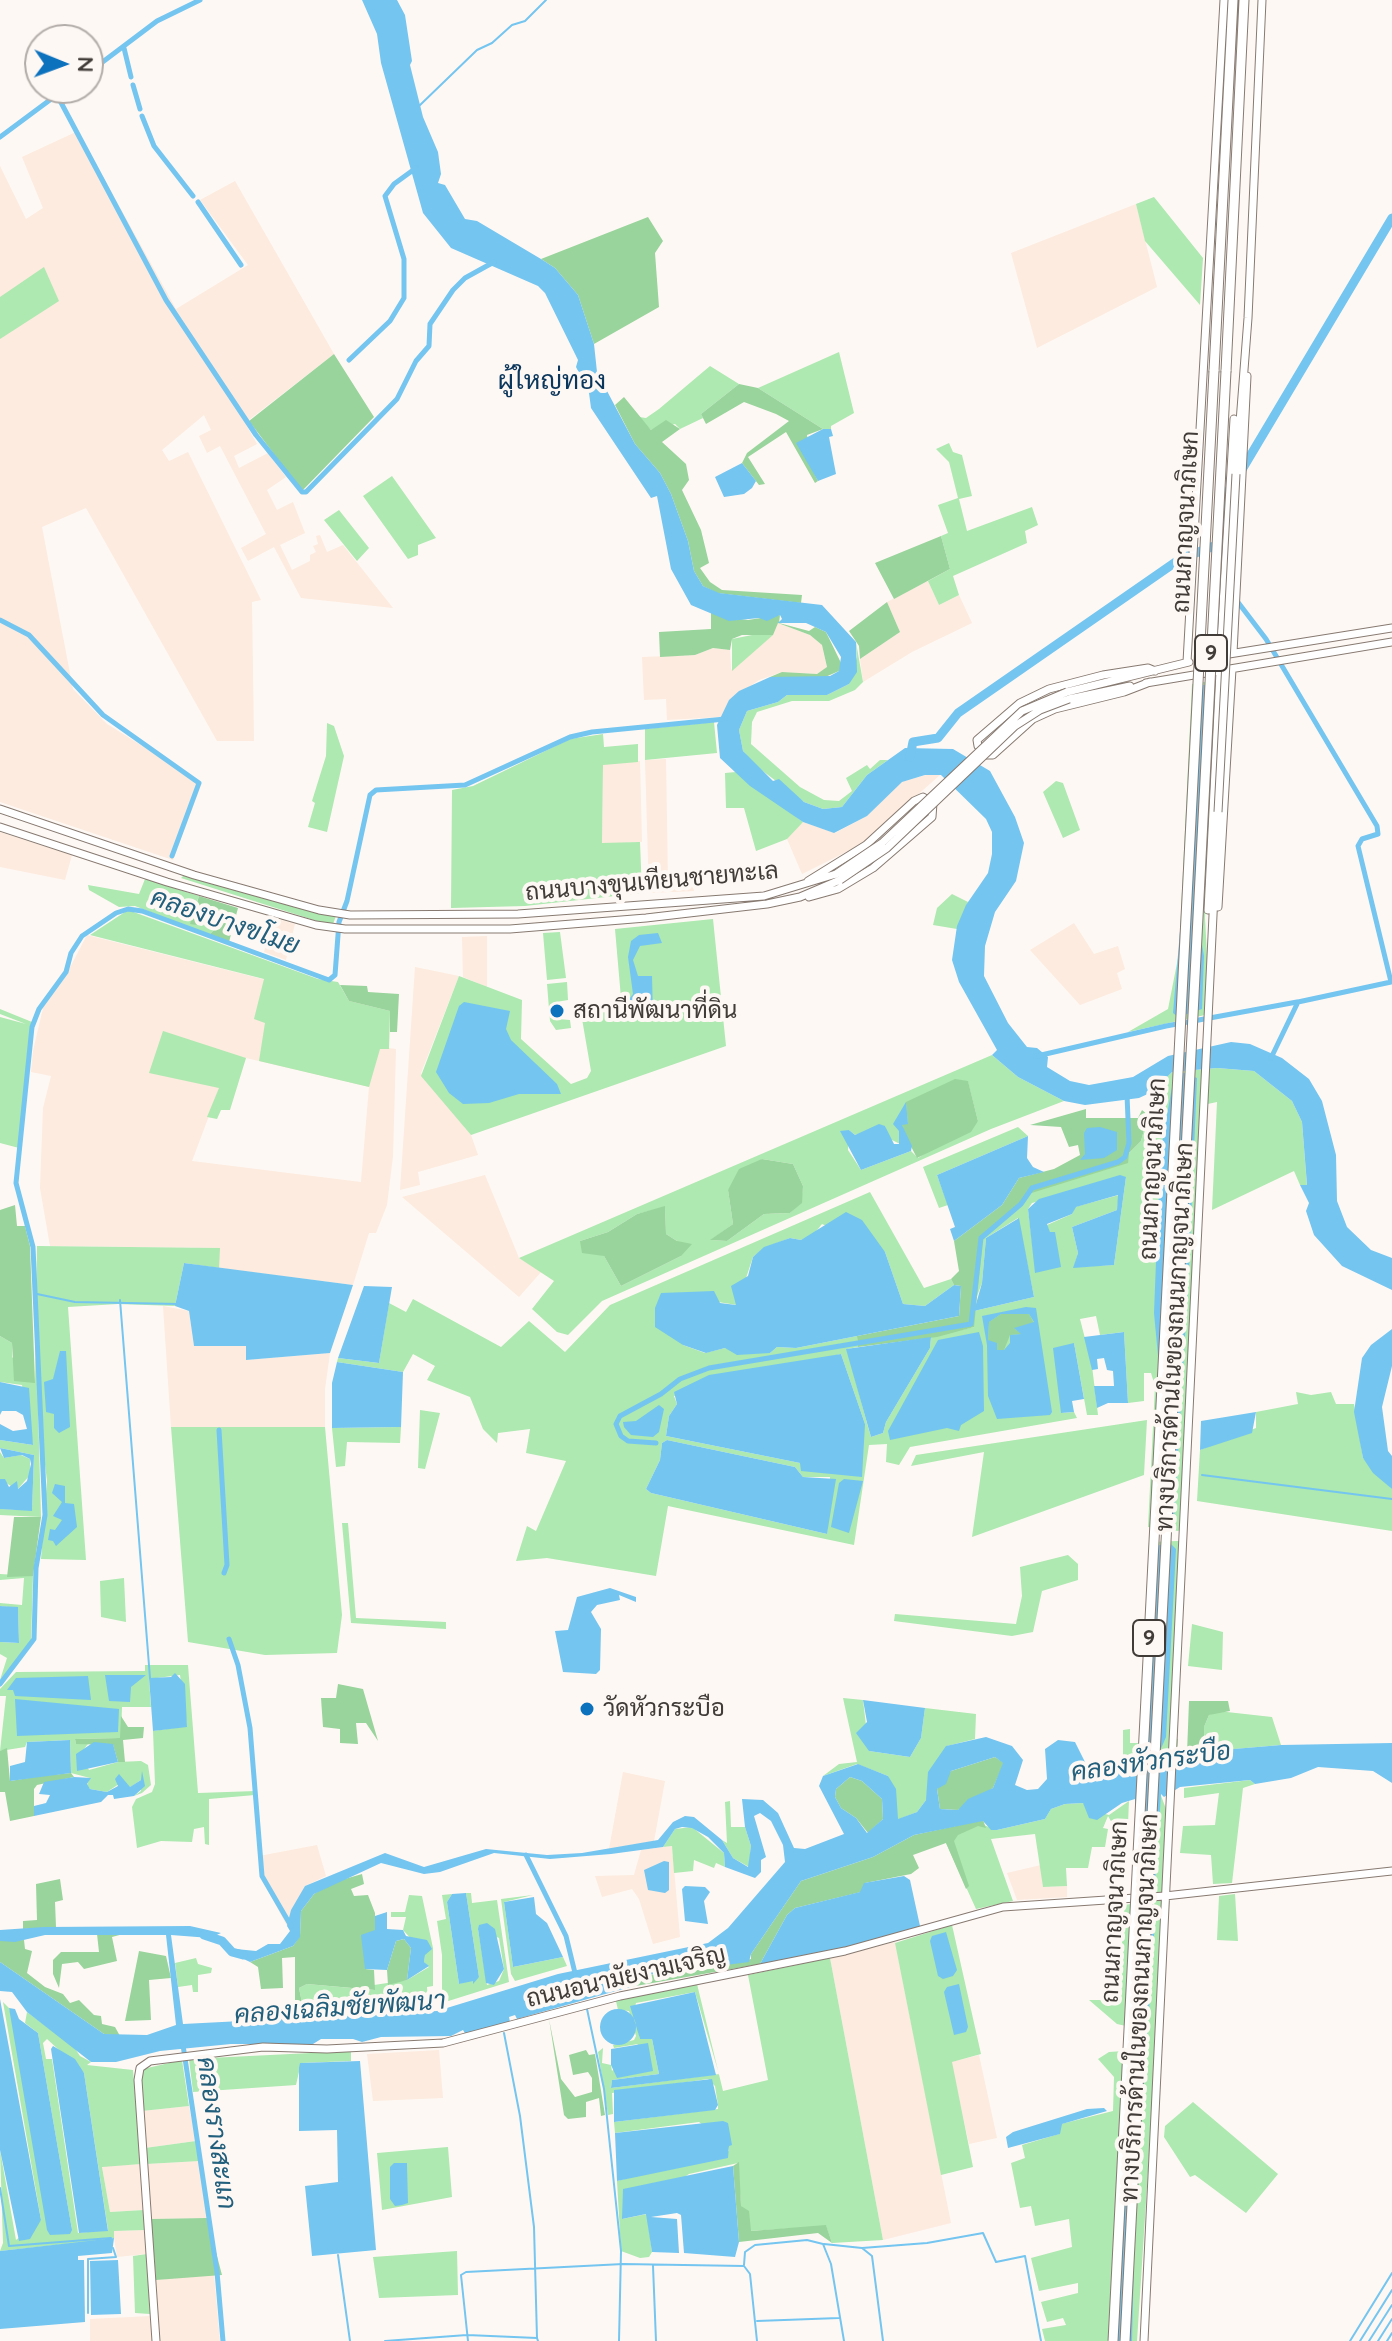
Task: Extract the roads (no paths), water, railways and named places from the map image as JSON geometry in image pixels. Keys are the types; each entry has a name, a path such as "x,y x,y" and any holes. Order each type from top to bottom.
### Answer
{"highway":[{"name":"ถนนกาญจนาภิเษก","path":"1113,2341 1233,0"},
{"name":"ถนนกาญจนาภิเษก","path":"1125,2341 1244,0"}],"main road":[{"path":"1187,662 1224,0"},
{"name":"ทางบริการด้านในของถนนกาญจนาภิเษก","path":"1144,2341 1218,812 1236,474 1248,318 1262,0"},
{"path":"1233,653 1248,318"},
{"path":"1220,656 1229,485 1248,318"},
{"name":"ถนนบางขุนเทียนชายทะเล","path":"0,827 186,887 327,927 542,927 728,910 800,897 838,877 882,843 1022,711 1187,662 1277,644 1392,628"},
{"name":"ถนนบางขุนเทียนชายทะเล","path":"1068,696 1392,642"},
{"path":"1150,682 1038,717 993,755 986,755 978,746 977,740 1020,703 1049,689 1103,675 1148,668 1155,671"},
{"path":"1210,972 1221,869 1232,669"},
{"path":"1210,972 1209,873 1220,671"},
{"path":"799,887 866,845 914,801 923,797 933,803 932,817 873,868 838,889 800,897"},
{"name":"ถนนบางขุนเทียนชายทะเล","path":"0,809 173,867 333,913 350,915 518,914 764,896 838,877"},
{"path":"125,868 131,860 128,852"},
{"path":"173,867 186,887"},
{"name":"ถนนอนามัยงามเจริญ","path":"156,2341 138,2075 150,2061 263,2047 443,2043 595,2002 845,1951 1003,1907 1165,1896 1392,1871"}],"water":[{"path":"362,0 397,0 405,15 410,65 423,117 438,152 441,174 438,183 445,185 465,219 477,221 555,268 578,295 594,344 597,372 635,444 660,473 671,494 688,541 694,571 703,586 719,593 822,605 856,642 857,672 849,684 827,695 787,695 778,702 747,711 739,730 743,751 773,781 779,779 804,802 823,809 842,807 867,775 905,748 953,749 990,771 1015,817 1024,843 1016,881 995,912 985,946 984,976 1008,1023 1027,1047 1037,1048 1048,1057 1047,1067 1070,1081 1089,1085 1133,1077 1168,1056 1231,1042 1250,1044 1282,1058 1309,1079 1322,1101 1336,1155 1337,1201 1347,1227 1371,1250 1392,1258 1392,1290 1342,1266 1314,1235 1306,1211 1309,1203 1300,1185 1307,1185 1302,1122 1292,1101 1254,1071 1217,1068 1172,1072 1152,1092 1139,1098 1085,1105 1064,1101 1018,1077 992,1055 997,1050 959,982 952,960 957,926 966,905 988,873 992,832 986,819 941,775 925,775 902,782 867,816 834,833 803,822 750,786 720,758 717,725 729,700 739,691 770,677 830,676 839,671 841,657 826,632 806,623 778,623 782,619 780,615 767,621 759,618 729,621 691,605 671,569 657,496 651,498 591,408 589,393 576,367 578,360 545,293 538,286 451,248 423,213 381,63 377,34"},
{"path":"823,429 831,429 833,436 829,437 836,474 818,481 796,443"},
{"path":"742,463 756,481 744,494 724,497 715,477"},
{"path":"1201,685 1212,685 1214,694 1200,933 1204,956 1202,1009 1178,1017 1173,1013"},
{"path":"658,933 662,943 640,946 633,960 638,976 652,976 653,1016 619,1021 618,1014 633,994 628,957 631,941 639,935"},
{"path":"464,1002 510,1011 506,1029 511,1040 557,1084 561,1094 519,1094 489,1103 463,1104 449,1093 436,1072 459,1006"},
{"path":"1184,1073 1197,1078 1189,1269 1174,1522 1160,1525 1150,1523 1160,1377 1154,1313 1158,1211 1162,1143 1174,1076"},
{"path":"906,1102 908,1124 902,1125 912,1146 911,1151 861,1170 840,1131 849,1130 855,1135 879,1124 885,1126 894,1144 899,1144 899,1131 893,1124"},
{"path":"1100,1127 1117,1132 1117,1150 1104,1158 1080,1160 1085,1154 1084,1133 1087,1128"},
{"path":"1028,1136 1027,1158 1033,1167 1044,1172 1019,1178 1002,1205 954,1241 950,1229 955,1227 937,1175"},
{"path":"1120,1175 1126,1177 1114,1265 1073,1268 1078,1253 1072,1227 1117,1210 1118,1195 1076,1207 1072,1214 1047,1224 1050,1232 1055,1232 1061,1267 1035,1273 1028,1209 1039,1199"},
{"path":"846,1212 862,1220 885,1252 903,1304 925,1306 954,1285 961,1286 959,1316 796,1348 777,1347 770,1353 737,1355 725,1348 706,1353 683,1345 655,1327 655,1308 661,1293 714,1291 720,1303 736,1305 731,1286 748,1276 753,1257 764,1247 790,1238 801,1240"},
{"path":"1019,1218 1034,1297 974,1311 982,1283 986,1238"},
{"path":"184,1263 353,1285 330,1353 246,1360 246,1346 194,1346 189,1311 175,1306"},
{"path":"364,1286 392,1287 379,1363 338,1358"},
{"path":"1026,1307 1036,1308 1050,1415 997,1419 988,1396 987,1345 982,1316","holes":["1001,1314 1029,1314 1034,1322 1014,1328 1021,1334 1010,1335 1010,1343 1004,1350 997,1350 997,1343 988,1340 989,1322"]},
{"path":"1392,1329 1392,1366 1382,1407 1388,1451 1392,1456 1392,1489 1373,1473 1363,1458 1354,1412 1362,1358 1371,1345"},
{"path":"979,1332 983,1346 984,1411 961,1425 959,1431 947,1428 890,1440 888,1431 938,1340"},
{"path":"1124,1332 1128,1403 1108,1403 1097,1408 1094,1386 1114,1386 1113,1371 1107,1370 1104,1358 1097,1359 1098,1369 1092,1370 1084,1337"},
{"path":"931,1337 930,1348 886,1422 883,1433 871,1437 846,1349"},
{"path":"1074,1343 1084,1399 1072,1401 1074,1412 1061,1413 1053,1348"},
{"path":"60,1351 66,1351 70,1427 59,1433 54,1428 54,1414 46,1412 44,1382 53,1379"},
{"path":"841,1354 865,1424 862,1477 801,1471 800,1463 666,1436 669,1416 677,1404 674,1392 709,1375"},
{"path":"337,1362 403,1372 401,1427 332,1428 332,1383"},
{"path":"0,1382 29,1388 33,1445 0,1440 0,1424 13,1431 27,1429 23,1415 16,1411 2,1411 0,1415"},
{"path":"659,1405 664,1409 659,1432 653,1437 631,1435 624,1427 623,1422 636,1421"},
{"path":"1256,1412 1252,1433 1200,1450 1201,1421"},
{"path":"667,1440 795,1467 803,1477 836,1479 827,1534 651,1493 646,1489 660,1460 662,1443"},
{"path":"0,1448 34,1455 32,1511 0,1509 0,1479 5,1479 9,1487 17,1481 18,1489 27,1481 31,1464 30,1459 22,1455 4,1458"},
{"path":"844,1479 863,1481 849,1533 831,1527 839,1483"},
{"path":"55,1484 65,1486 65,1503 74,1504 77,1527 56,1546 48,1540 50,1529 55,1530 62,1520 53,1516 62,1502 52,1493"},
{"path":"1169,1542 1176,1549 1166,1737 1160,1751 1151,1753 1139,1750 1151,1548"},
{"path":"610,1588 636,1597 636,1602 619,1595 620,1600 597,1605 591,1612 601,1629 600,1670 596,1674 563,1672 555,1631 568,1630 577,1597"},
{"path":"0,1606 18,1607 19,1643 0,1642"},
{"path":"175,1673 185,1684 187,1727 153,1731 149,1678 171,1677"},
{"path":"105,1675 146,1675 131,1687 130,1702 109,1701"},
{"path":"88,1676 91,1700 15,1696 13,1690 7,1690 16,1678"},
{"path":"15,1699 119,1709 118,1732 17,1736"},
{"path":"863,1700 925,1708 921,1738 910,1757 869,1751 856,1733 867,1722"},
{"path":"986,1737 1012,1746 1023,1760 1015,1785 1027,1790 1038,1789 1047,1779 1045,1749 1058,1740 1075,1742 1091,1774 1099,1778 1114,1775 1122,1767 1123,1757 1130,1756 1199,1758 1210,1751 1281,1745 1392,1743 1392,1783 1373,1771 1318,1767 1291,1778 1255,1784 1250,1780 1180,1787 1164,1797 1161,1794 1155,1887 1139,1893 1135,1799 1122,1803 1097,1820 1089,1818 1083,1803 1065,1804 1051,1809 1045,1819 997,1830 991,1830 983,1821 914,1835 873,1857 801,1881 751,1954 749,1962 647,1975 630,1987 517,2019 515,2015 509,2017 510,2022 466,2035 463,2030 451,2036 381,2037 362,2042 321,2039 313,2044 231,2044 160,2051 116,2062 91,2062 27,2012 12,1992 0,1991 0,1962 104,2034 147,2035 176,2025 166,1935 45,1935 15,1942 0,1941 0,1930 44,1927 190,1926 221,1933 210,1938 171,1935 183,2024 437,2011 558,1974 708,1943 728,1928 785,1862 783,1845 771,1821 760,1813 754,1816 766,1857 761,1860 761,1872 755,1878 725,1867 724,1853 708,1837 692,1828 682,1827 675,1829 663,1847 611,1854 550,1859 494,1853 440,1872 424,1874 381,1863 314,1894 301,1911 300,1937 293,1946 250,1962 233,1954 236,1949 256,1951 268,1944 280,1944 290,1931 287,1926 291,1910 305,1886 385,1853 424,1867 486,1849 547,1855 582,1853 658,1840 673,1822 685,1816 694,1817 722,1840 733,1858 748,1867 751,1846 742,1799 763,1800 778,1813 794,1848 805,1849 844,1834 819,1786 823,1776 858,1764 888,1776 896,1789 898,1819 917,1812 926,1800 928,1772 946,1746","holes":["995,1757 1003,1763 993,1788 968,1799 958,1810 940,1809 937,1789 946,1784 951,1771","850,1777 862,1781 882,1799 883,1819 867,1833 856,1818 841,1808 835,1797 836,1789"]},
{"path":"70,1740 71,1773 10,1781 10,1766 25,1762 27,1742"},
{"path":"94,1742 113,1744 118,1762 77,1771 76,1754"},
{"path":"142,1771 145,1786 134,1796 114,1799 113,1795 108,1795 101,1802 34,1816 34,1806 46,1803 50,1795 39,1794 44,1782 74,1777 91,1778 87,1784 90,1789 107,1792 118,1786 115,1779 119,1774 130,1787 141,1780"},
{"path":"664,1861 669,1862 669,1890 665,1893 648,1890 644,1870"},
{"path":"904,1876 910,1880 920,1926 859,1945 760,1964 787,1915 795,1908 860,1892 864,1883"},
{"path":"685,1886 705,1887 710,1892 704,1901 708,1924 685,1921 682,1889"},
{"path":"466,1893 479,1977 473,1984 473,1981 459,1984 447,1902 452,1894"},
{"path":"534,1897 536,1914 547,1923 563,1957 513,1967 504,1902"},
{"path":"1133,1903 1156,1906 1135,2219 1132,2341 1111,2341"},
{"path":"387,1912 387,1929 403,1930 406,1936 427,1940 432,1949 425,1955 424,1962 429,1966 407,1980 411,1948 404,1939 396,1941 387,1970 365,1969 361,1935 375,1930 375,1916"},
{"path":"487,1923 495,1929 504,1969 494,1985 486,1983 478,1929 479,1925"},
{"path":"946,1932 957,1970 953,1976 943,1979 938,1976 930,1941 932,1936"},
{"path":"959,1984 968,2027 966,2032 954,2035 944,1992 947,1987"},
{"path":"695,1992 716,2075 611,2088 612,2080 659,2074 652,2039 640,2039 630,2006"},
{"path":"0,1999 41,2220 30,2239 19,2241 0,2150"},
{"path":"9,2008 15,2009 19,2019 38,2033 72,2230 70,2234 50,2235 47,2230"},
{"path":"618,2009 631,2014 636,2027 631,2040 618,2045 605,2040 600,2027 605,2014"},
{"path":"648,2043 653,2071 617,2078 611,2065 611,2049"},
{"path":"53,2046 75,2059 84,2073 108,2231 79,2233"},
{"path":"360,2061 376,2250 312,2256 305,2186 338,2182 337,2130 299,2131 300,2063"},
{"path":"712,2079 718,2105 715,2110 614,2122 614,2090"},
{"path":"1104,2108 1107,2111 1062,2124 1060,2134 1008,2148 1006,2137 1013,2132 1087,2109"},
{"path":"723,2121 728,2123 732,2145 729,2146 728,2158 617,2181 615,2133"},
{"path":"394,2163 407,2163 408,2203 395,2206 390,2199 390,2167"},
{"path":"733,2166 739,2242 735,2257 684,2253 681,2215 677,2213 651,2217 677,2219 679,2253 652,2252 646,2214 622,2219 623,2189"},
{"path":"114,2238 112,2253 78,2256 78,2260 84,2260 85,2322 0,2329 0,2251"},
{"path":"118,2260 121,2314 91,2315 90,2261"}],"waterway":[{"path":"104,61 157,21 200,0"},
{"path":"418,107 477,50 492,43 512,25 525,21 546,0"},
{"path":"124,48 131,77"},
{"path":"133,85 140,109"},
{"path":"0,137 44,104"},
{"path":"62,104 166,300 256,435 302,492 306,492 397,399 416,361 429,346 430,324 453,290 465,278 494,262"},
{"path":"142,116 154,146 193,196"},
{"path":"349,360 390,321 404,298 404,259 385,196 394,184 416,168"},
{"path":"198,202 241,265"},
{"path":"1240,473 1392,218"},
{"path":"910,757 913,742 938,738 958,713 1180,559 1222,543 1224,498 1232,485"},
{"path":"1222,543 1220,587 1226,591"},
{"path":"1234,597 1266,639 1377,826 1378,834 1362,839 1358,846 1391,982 1298,1002 1271,1058"},
{"path":"0,620 29,635 103,715 199,783 172,856"},
{"name":"คลองบางขโมย","path":"0,1684 34,1639 36,1568 45,1515 33,1247 16,1183 32,1027 39,1009 66,972 71,953 82,936 116,913 128,909 142,911 329,980 335,975 339,922 347,901 370,795 376,790 465,785 570,737 592,732 725,719"},
{"path":"1037,1056 1166,1026 1297,1002"},
{"path":"656,1443 628,1441 621,1436 616,1424 620,1416 661,1394 680,1379 709,1368 971,1324 981,1238 1021,1204 1032,1188 1118,1162 1125,1157 1129,1143 1127,1095"},
{"path":"37,1294 75,1302 179,1304"},
{"path":"120,1300 150,1678"},
{"path":"219,1430 227,1565 224,1573"},
{"path":"1202,1475 1392,1499"},
{"path":"229,1639 238,1665 250,1728 262,1876 291,1926"},
{"path":"526,1855 566,1936 575,1973"},
{"name":"คลองหัวกระบือ","path":"204,1935 222,1941 232,1952 243,1955"},
{"path":"587,2009 604,2089 621,2251 619,2341"},
{"path":"504,2033 520,2116 534,2227 537,2338"},
{"name":"คลองรางสะแก","path":"183,2045 217,2272 223,2341"},
{"path":"0,2188 9,2246 111,2238"},
{"path":"862,2248 927,2243 983,2233 996,2262 1025,2256 1041,2341"},
{"path":"744,2265 745,2252 755,2245 807,2240 823,2244 831,2264 844,2341"},
{"path":"824,2244 862,2248 872,2256 883,2341"},
{"path":"88,2313 88,2259 116,2257 113,2248"},
{"path":"338,2255 350,2341"},
{"path":"468,2341 461,2275 466,2272 623,2264 744,2266 750,2274 757,2341"},
{"path":"653,2266 656,2341"},
{"path":"1350,2341 1392,2273"},
{"path":"1360,2341 1392,2290"},
{"path":"1369,2341 1392,2305"},
{"path":"757,2321 839,2318"},
{"path":"1378,2341 1392,2319"},
{"path":"1387,2341 1392,2333"},
{"path":"385,2341 467,2335 537,2338 538,2341"}],"place":[{"name":"สถานีพัฒนาที่ดิน","path":"557,1011"},
{"name":"วัดหัวกระบือ","path":"587,1709"}],"district":[{"name":"ผู้ใหญ่ทอง","path":"552,381"}],"water label":[{"name":"คลองเฉลิมชัยพัฒนา","path":"340,2008"}]}
